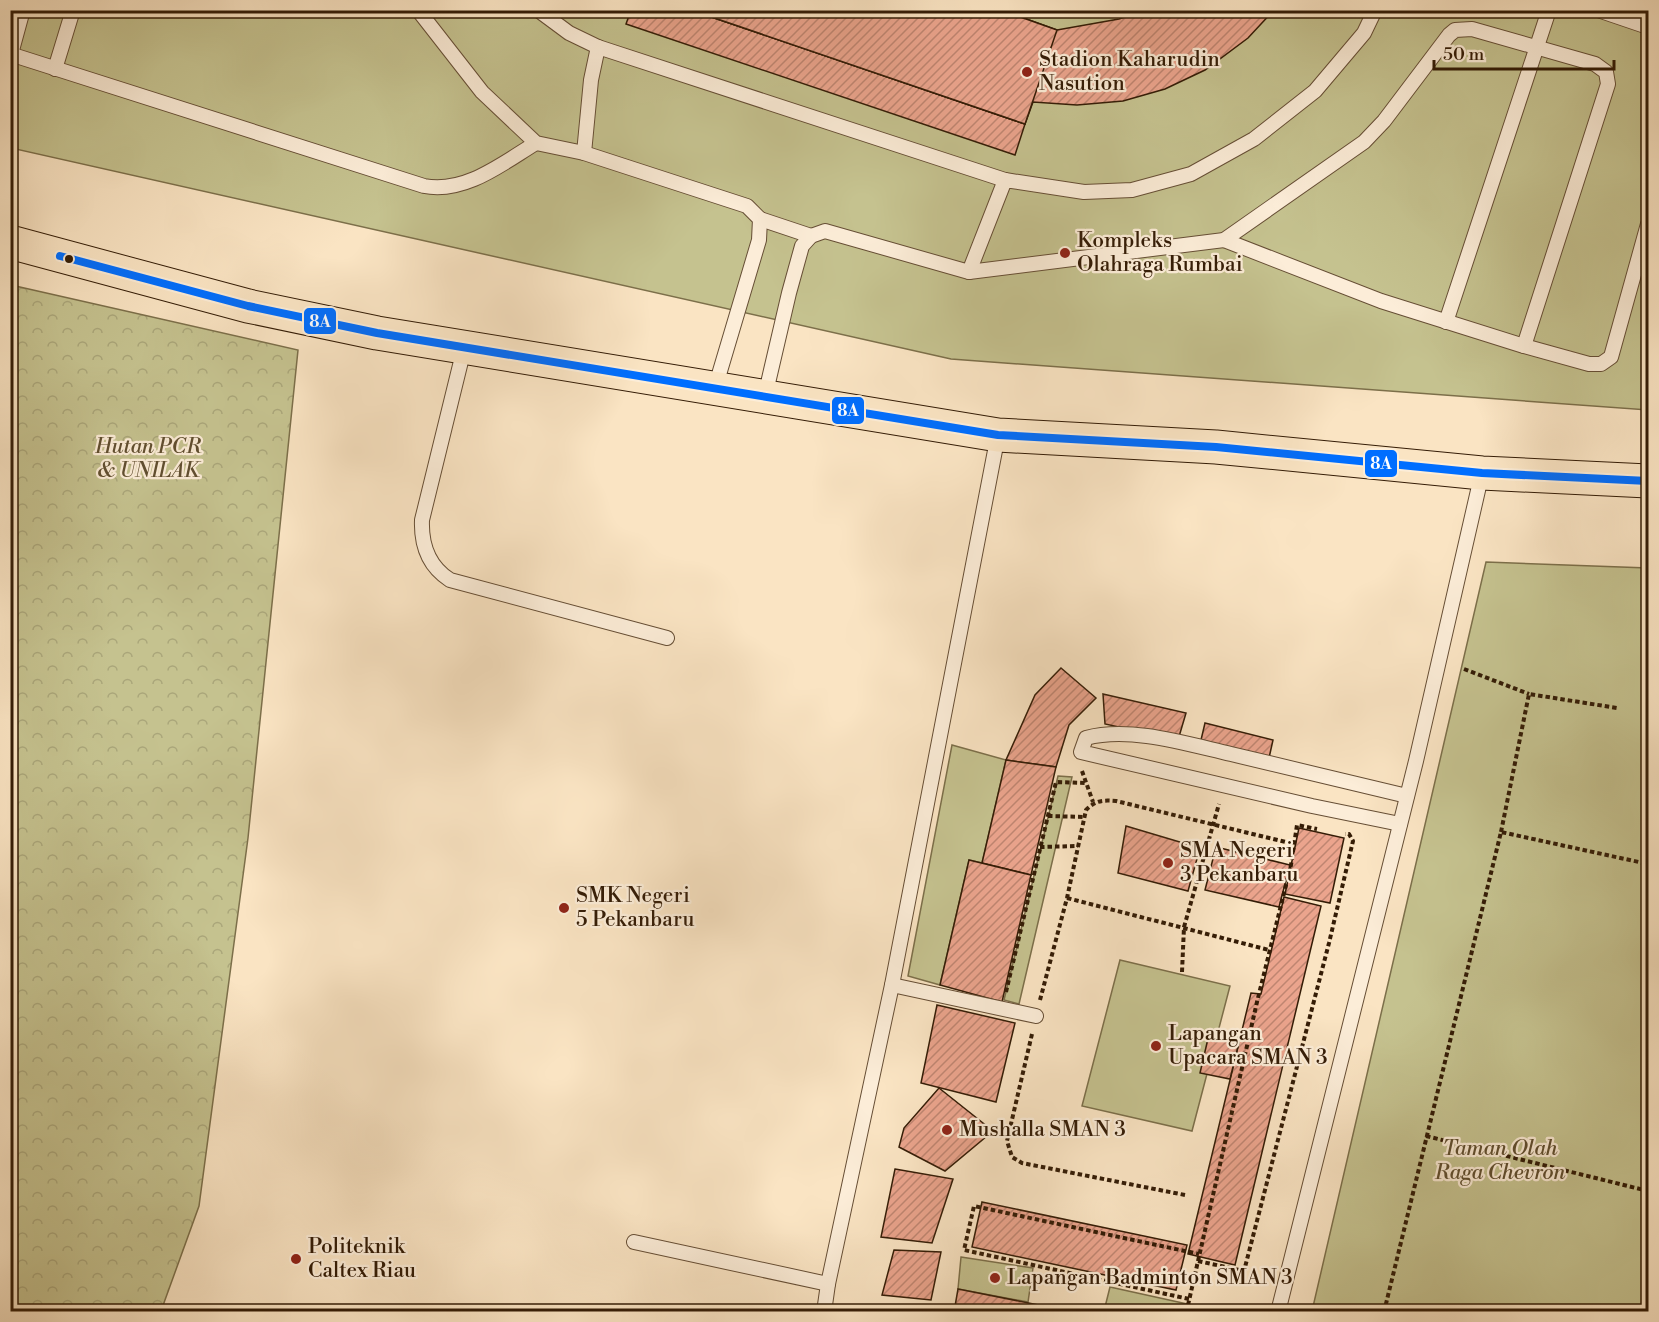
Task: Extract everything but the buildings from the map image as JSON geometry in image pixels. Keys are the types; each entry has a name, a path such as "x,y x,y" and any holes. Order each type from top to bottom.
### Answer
{"main road":[{"path":"10,242 248,306 377,333 998,435 1216,447 1482,473 1648,481"}],"lane":[{"path":"23,10 11,54 424,186 439,189 468,182 536,142"},
{"path":"55,69 73,10"},
{"path":"418,10 482,92 536,142 584,153 747,206 760,219 811,236"},
{"path":"538,10 569,33 598,47 1005,180 1084,192 1132,190 1191,174 1254,139 1315,92 1364,33 1375,10"},
{"path":"1446,322 1549,10"},
{"path":"1598,10 1648,27"},
{"path":"765,396 802,246 811,236 825,231 969,272 1224,240 1364,142 1384,121 1455,30 1472,29 1595,64 1606,72 1608,84 1524,346"},
{"path":"584,153 591,80 598,47"},
{"path":"969,272 1005,180"},
{"path":"715,388 759,240 760,219"},
{"path":"1224,240 1381,301 1524,346 1589,364 1601,364 1611,357 1648,224"},
{"path":"464,349 422,520 423,547 430,561 442,575 450,580 667,638"},
{"path":"824,1311 892,985 998,435"},
{"path":"1278,1311 1407,796 1482,473"},
{"path":"1400,824 1081,752 1086,738 1099,734 1142,736 1407,796"},
{"path":"892,985 1036,1016"},
{"path":"634,1242 828,1284"}],"path":[{"path":"1464,669 1529,694 1617,708"},
{"path":"1384,1311 1501,832 1529,694"},
{"path":"1081,752 1080,766 1094,802"},
{"path":"1002,1009 1056,782 1085,783"},
{"path":"1182,972 1184,927 1224,786"},
{"path":"1185,1195 1022,1162 1012,1157 1006,1141 1067,898 1086,810 1094,802 1116,801 1294,844"},
{"path":"1048,816 1085,817"},
{"path":"1188,1305 1291,865 1297,825 1318,829"},
{"path":"1198,1261 1244,1271 1353,841 1349,834 1339,832"},
{"path":"1501,832 1648,864"},
{"path":"1040,847 1078,846"},
{"path":"1067,898 1270,950"},
{"path":"1426,1136 1648,1191"},
{"path":"1189,1299 964,1250 974,1206 1199,1254"}],"green space":[{"name":"Kompleks Olahraga Rumbai","path":"10,11 1648,11 1648,410 951,359 11,148"},
{"name":"Hutan PCR & UNILAK","path":"11,285 298,350 248,838 199,1206 161,1311 11,1311"},
{"name":"Taman Olah Raga Chevron","path":"1486,562 1648,568 1648,1311 1312,1311"},
{"path":"952,745 1006,760 982,863 969,860 940,985 908,976"},
{"path":"1058,776 1072,777 1019,1004 1004,1000"},
{"name":"Lapangan Upacara SMAN 3","path":"1120,960 1230,986 1192,1131 1082,1106"},
{"name":"Lapangan Badminton SMAN 3","path":"961,1257 1033,1268 1028,1302 958,1289"},
{"path":"1110,1287 1219,1311 1104,1311"}],"transit line":[{"name":"8A","path":"60,256 248,306 377,333 998,435 1216,447 1482,473 1648,481"}],"place":[{"name":"Stadion Kaharudin Nasution","path":"1027,72"},
{"name":"Kompleks Olahraga Rumbai","path":"1065,253"},
{"name":"SMA Negeri 3 Pekanbaru","path":"1168,863"},
{"name":"SMK Negeri 5 Pekanbaru","path":"564,908"},
{"name":"Lapangan Upacara SMAN 3","path":"1156,1046"},
{"name":"Mushalla SMAN 3","path":"947,1130"},
{"name":"Politeknik Caltex Riau","path":"296,1259"},
{"name":"Lapangan Badminton SMAN 3","path":"995,1278"}]}
